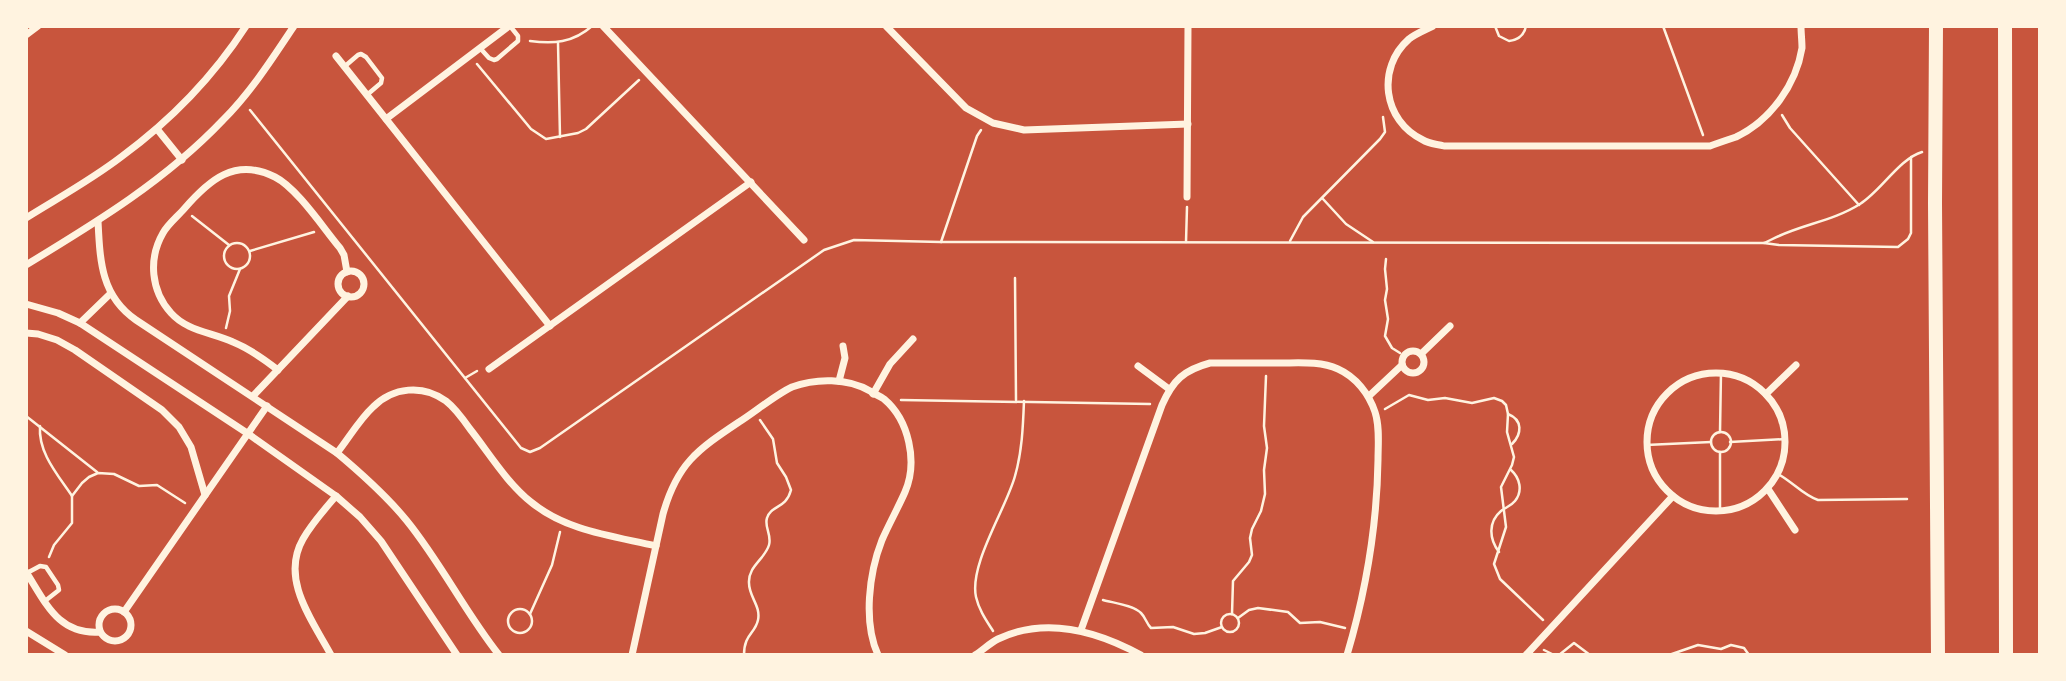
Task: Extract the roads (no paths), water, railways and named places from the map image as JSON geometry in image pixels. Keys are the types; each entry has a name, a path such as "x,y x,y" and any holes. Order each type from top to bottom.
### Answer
{"main road":[{"path":"1936,26 1940,653"},
{"path":"2004,26 2004,653"}],"street":[{"path":"26,35 38,26"},
{"path":"26,218 120,158 157,129 197,90 246,26"},
{"path":"26,265 146,189 182,160 225,119 262,74 294,26"},
{"path":"386,119 510,26"},
{"path":"603,26 804,240"},
{"path":"886,26 966,108 993,124 1024,130 1188,124"},
{"path":"1187,197 1188,26"},
{"path":"1433,26 1410,38 1396,53 1388,73 1387,94 1394,113 1406,130 1424,141 1444,146 1710,146 1737,136 1761,121 1780,100 1794,75 1802,48 1801,26"},
{"path":"336,56 550,326"},
{"path":"157,129 182,160"},
{"path":"278,370 247,348 197,331 172,314 156,288 153,274 154,258 164,231 202,188 215,178 247,169 263,172 291,189 340,248 347,272"},
{"path":"489,369 751,182"},
{"path":"98,221 101,258 110,294 126,313 337,453 387,498 408,522 499,655"},
{"path":"253,396 348,296 359,294 364,283 358,273 347,272 341,276 341,291 348,296"},
{"path":"80,323 110,294"},
{"path":"26,304 58,313 80,323 247,433 336,496 360,517 380,541 457,655"},
{"path":"1421,354 1450,326"},
{"path":"26,333 57,340 75,350 162,410 179,427 191,447 205,495"},
{"path":"873,394 890,365 913,339"},
{"path":"839,381 845,358 843,346"},
{"path":"1368,396 1402,366 1403,356 1412,351 1421,354"},
{"path":"1402,366 1406,371 1417,373 1424,364 1421,354"},
{"path":"1081,630 1162,405 1169,389 1180,376 1194,367 1210,363 1318,364 1338,369 1355,380 1368,396 1377,415 1378,479 1375,522 1369,566 1347,655"},
{"path":"1766,394 1797,365"},
{"path":"1138,366 1169,389"},
{"path":"1721,372 1746,379 1766,394 1777,407 1783,423 1786,439 1784,457 1778,474 1768,489 1754,501 1720,512 1703,510 1687,505 1659,482 1650,464 1646,445 1648,428 1653,412 1674,386 1705,373 1721,372"},
{"path":"632,655 669,493 679,473 692,456 709,442 791,388 815,382 839,381 863,387 884,400 900,418 909,441 911,466 906,490 881,542 872,575 869,609 872,643 878,655"},
{"path":"337,453 371,408 384,397 399,391 416,389 432,393 446,401 458,413 519,491 540,509 579,528 656,546"},
{"path":"124,612 267,406"},
{"path":"1768,489 1795,530"},
{"path":"331,655 297,591 294,573 296,556 303,539 336,496"},
{"path":"1526,655 1673,496"},
{"path":"27,572 58,619 78,631 100,632 116,641 125,637 130,629 127,615 116,609 104,612 100,619 100,632"},
{"path":"975,655 998,639 1025,630 1053,627 1103,636 1141,655"},
{"path":"26,631 65,655"}],"lane":[{"path":"480,48 494,61 519,39 510,26"},
{"path":"344,67 361,54 382,76 381,83 367,95"},
{"path":"27,572 46,566 59,590 45,601"}]}
